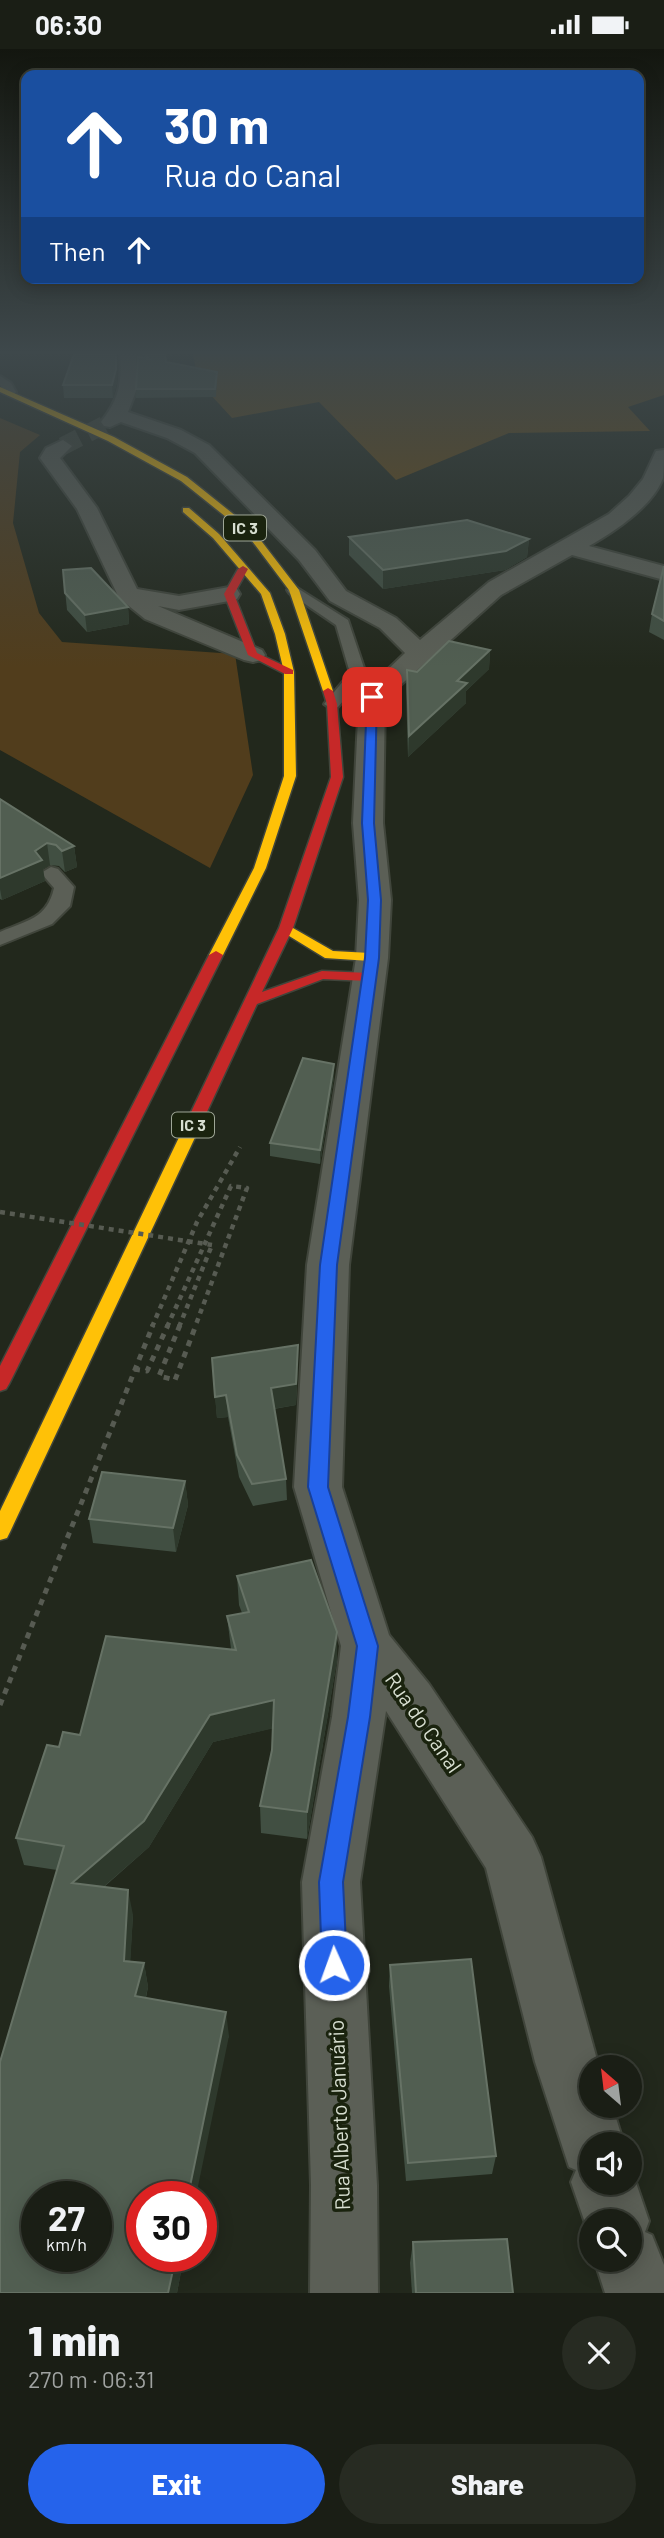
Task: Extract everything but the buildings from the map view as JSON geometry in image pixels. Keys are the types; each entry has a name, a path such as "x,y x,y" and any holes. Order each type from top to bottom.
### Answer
{"highway":[{"name":"IC 3","path":"114,459 135,471"},
{"name":"IC 3","path":"0,1532 286,928 337,777 332,704 294,590 248,531 184,479 147,459"},
{"name":"IC 3","path":"0,1384 260,868 290,776 289,672 280,634 265,593 216,536 177,502"},
{"path":"243,569 229,594 253,655 289,672"},
{"path":"286,928 330,955 370,967"},
{"path":"252,1001 322,975 370,967"}],"street":[{"path":"50,459 88,508 127,593 153,614 253,655"},
{"path":"212,459 307,555 338,596 388,623 418,652"},
{"name":"Rua do Canal","path":"588,2132 566,2062 513,1857 410,1701 367,1646 318,1487 328,1265 370,967 375,900 368,823 372,697 418,652 496,587 569,548 621,515 657,477 662,459"},
{"path":"569,548 612,557 664,573"},
{"path":"127,593 179,603 229,594"},
{"name":"Rua Alberto Januário","path":"344,2293 344,2185 331,1882 359,1717 367,1646"},
{"path":"632,2272 639,2293"}],"lane":[{"path":"294,590 343,623 358,674 332,704"},
{"path":"0,939 45,920 60,906 64,887 51,873"}],"path":[{"path":"0,1705 134,1369 197,1222 240,1147"},
{"path":"0,1212 173,1239 199,1243 212,1245 159,1376 175,1380 247,1188 231,1186 209,1236 203,1248 148,1371 134,1369"}],"shaded area":[{"path":"0,459 19,459 13,523 39,613 62,642 235,654 253,775 210,868 0,750"},
{"path":"375,459 447,459 396,480"}],"traffic: slow":[{"path":"147,459 184,479 249,531 294,590 328,691"},
{"path":"186,510 216,536 265,593 280,634 289,672 290,776 260,868 216,955"},
{"path":"286,928 330,955 370,957"},
{"path":"0,1532 191,1129"}],"traffic: jam":[{"path":"243,569 229,594 253,655 289,672"},
{"path":"191,1129 286,928 337,777 332,704 328,691"},
{"path":"0,1384 216,955"},
{"path":"252,1001 322,975 369,977"}],"route":[{"path":"334,1965 331,1882 359,1717 367,1646 318,1487 328,1265 372,958 375,900 368,823 372,697"}]}
